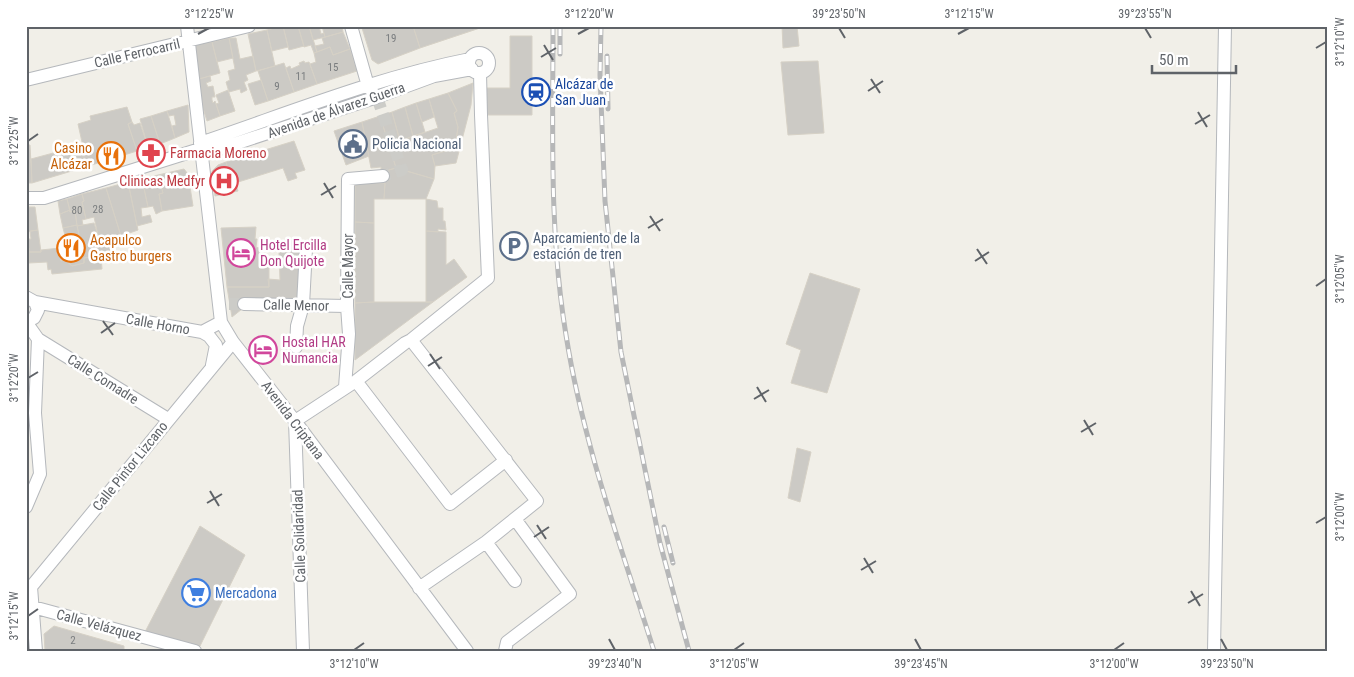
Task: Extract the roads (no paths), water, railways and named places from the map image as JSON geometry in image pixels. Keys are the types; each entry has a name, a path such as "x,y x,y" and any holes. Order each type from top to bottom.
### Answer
{"street":[{"name":"Avenida Criptana","path":"187,26 200,149 224,305 221,322 233,342 295,421 462,649"},
{"name":"Calle Ferrocarril","path":"26,80 249,26"},
{"path":"352,26 368,86 377,97"},
{"path":"1214,651 1225,26"},
{"name":"Avenida de Álvarez Guerra","path":"200,149 368,86 432,67 474,67"},
{"path":"295,421 344,387 356,381 404,343 411,340 488,278 481,115 474,67"},
{"name":"Avenida de Álvarez Guerra","path":"200,149 377,97 434,76 474,67"},
{"path":"26,198 44,198 200,149"},
{"name":"Calle Mayor","path":"344,387 349,334 348,180 383,176"},
{"path":"296,347 297,326 303,305 306,249"},
{"path":"26,508 40,474 35,413 38,339 26,322 31,321 38,310 31,299"},
{"name":"Calle Horno","path":"31,299 202,332 221,322"},
{"name":"Calle Menor","path":"244,304 348,306"},
{"path":"202,332 209,336 216,345 212,367"},
{"name":"Calle Comadre","path":"38,339 168,419"},
{"path":"411,340 537,501 486,542 419,588"},
{"name":"Calle Pintor Lizcano","path":"28,587 233,342"},
{"path":"356,381 450,504 506,460"},
{"name":"Calle Solidaridad","path":"295,421 303,651"},
{"path":"505,651 507,642 570,594 515,519"},
{"path":"486,542 515,581"},
{"path":"28,587 33,607 36,651"},
{"name":"Calle Velázquez","path":"33,607 194,651"}],"tunnel":[{"path":"377,97 402,170 383,176"},
{"path":"229,304 244,304"}],"railway":[{"path":"553,26 554,220 566,335 573,375 593,455 616,534 654,651"},
{"path":"560,26 560,54"},
{"path":"601,26 600,75 605,201 621,352 660,543 689,651"},
{"path":"607,56 608,109"},
{"path":"664,527 673,563"}],"place":[{"name":"Alcázar de San Juan","path":"536,92"},
{"name":"Policia Nacional","path":"353,144"},
{"name":"Farmacia Moreno","path":"151,153"},
{"name":"Casino Alcázar","path":"111,156"},
{"name":"Clinicas Medfyr","path":"224,181"},
{"name":"Aparcamiento de la estación de tren","path":"514,246"},
{"name":"Acapulco Gastro burgers","path":"71,248"},
{"name":"Hotel Ercilla Don Quijote","path":"241,253"},
{"name":"Hostal HAR Numancia","path":"263,350"},
{"name":"Mercadona","path":"196,593"}]}
